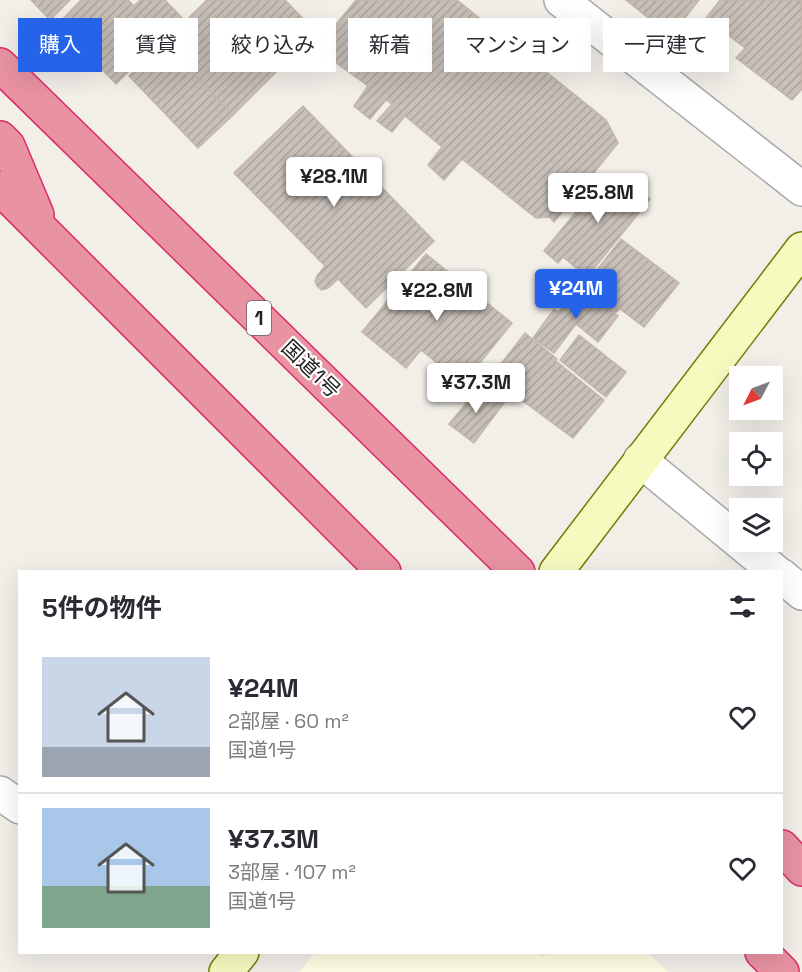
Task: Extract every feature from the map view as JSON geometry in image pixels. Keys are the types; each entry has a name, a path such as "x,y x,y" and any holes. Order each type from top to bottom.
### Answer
{"highway":[{"name":"国道1号","path":"0,65 516,570"},
{"path":"0,138 8,146 43,231"},
{"path":"0,188 382,570"},
{"path":"783,848 802,869"},
{"path":"764,954 782,972"}],"street":[{"path":"561,0 802,189"},
{"path":"557,570 802,249"},
{"path":"640,460 774,570"},
{"path":"783,577 802,593"},
{"path":"0,793 18,806"}],"shaded area":[{"path":"314,954 539,954 543,957 545,954 649,954 668,972 299,972"}],"building":[{"path":"31,0 70,0 52,18 48,18"},
{"path":"81,0 128,0 134,6 140,0 165,0 182,18 114,18 114,72 128,72 116,84 102,70 102,18 64,18"},
{"path":"207,0 285,0 302,18 210,18 210,72 276,72 233,115 191,72 198,72 198,18 189,18"},
{"path":"356,0 457,0 479,18 444,18 444,72 546,72 606,120 618,143 554,222 550,217 536,218 462,159 444,180 428,165 442,147 405,116 392,132 377,121 392,104 386,100 370,119 354,106 368,86 349,72 432,72 432,18 348,18 348,72 336,63 336,24"},
{"path":"626,0 699,0 685,18 648,18"},
{"path":"720,0 802,0 802,89 792,100 736,58 745,48 729,36 729,18 706,18"},
{"path":"133,72 191,72 233,115 198,148 129,76"},
{"path":"303,106 434,241 366,308 338,279 322,290 317,286 315,281 317,276 325,266 234,173"},
{"path":"607,174 619,184 625,178 650,199 587,277 563,257 558,263 544,251"},
{"path":"621,239 679,283 644,327 620,309 615,313 583,288"},
{"path":"426,254 512,323 463,384 421,350 406,368 362,332"},
{"path":"574,284 618,316 598,342 576,324 554,353 533,338 554,309 558,312 570,298 566,294"},
{"path":"525,333 604,400 573,438 512,393 503,404 483,387"},
{"path":"579,335 626,372 606,397 560,360"},
{"path":"481,385 503,404 474,443 449,424"}]}
